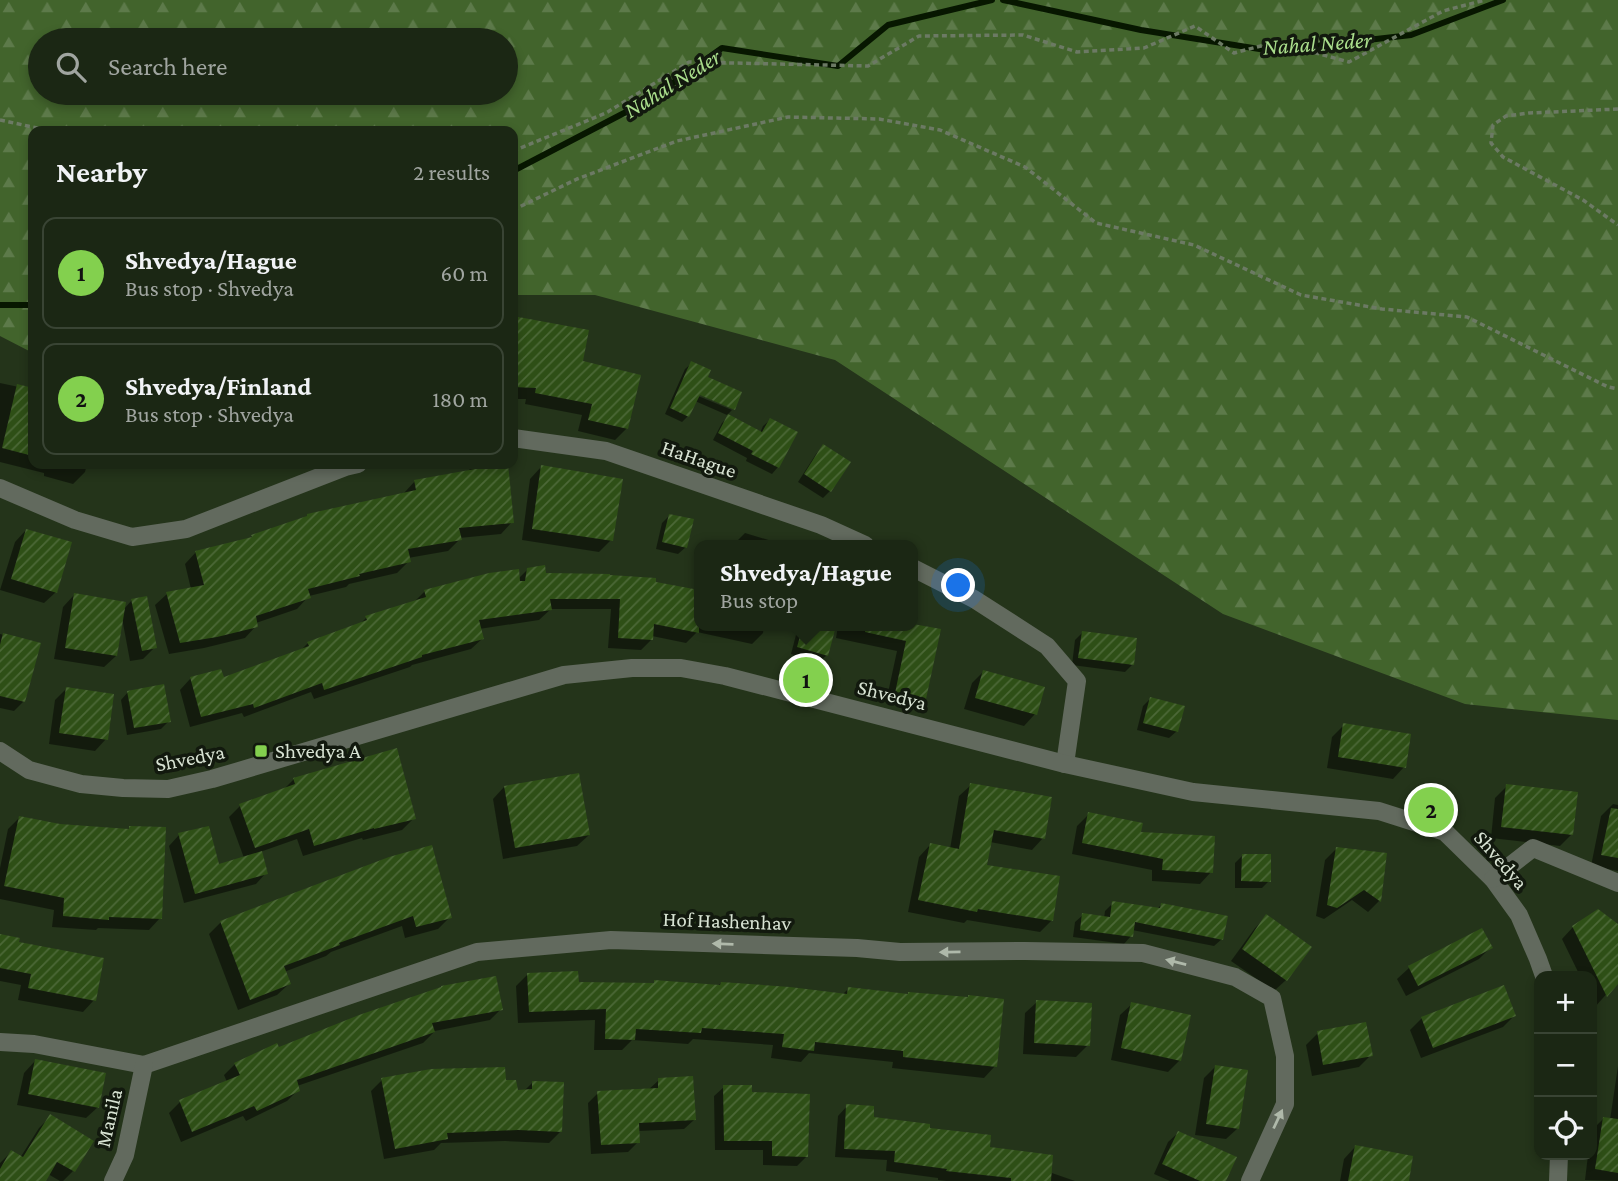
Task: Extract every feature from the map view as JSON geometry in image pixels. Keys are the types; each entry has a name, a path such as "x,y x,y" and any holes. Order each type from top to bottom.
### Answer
{"street":[{"name":"HaHague","path":"518,439 606,452 821,525 854,540"},
{"path":"0,488 75,520 132,537 186,529 340,469"},
{"path":"918,571 974,599 1047,646 1077,681 1065,764"},
{"name":"Shvedya","path":"0,751 29,770 81,784 168,789 212,779 564,675 632,668 681,668 725,676 1065,764 1194,792 1379,811 1445,832 1493,879 1519,915 1542,971"},
{"path":"1493,879 1533,848 1618,883"},
{"name":"Hof Hashenhav","path":"0,1042 34,1044 144,1065 477,952 611,940 857,948 900,952 1143,953 1235,977 1272,998 1285,1056 1285,1104 1250,1181"},
{"name":"Manila","path":"113,1181 125,1155 144,1065"},
{"path":"1558,1181 1559,1160"}],"path":[{"path":"518,149 606,113 689,62 868,66 919,36 1023,35 1077,52 1144,48 1195,26 1234,53 1276,42 1349,61 1443,11 1485,0"},
{"path":"1618,109 1506,116 1493,125 1491,143 1503,157 1583,200 1618,225"},
{"path":"518,208 577,178 677,141 788,117 879,119 940,130 1025,167 1096,223 1194,244 1301,295 1382,309 1467,317 1608,387 1618,389"},
{"path":"0,120 28,126"}],"green space":[{"path":"0,0 1618,0 1618,720 1465,704 1223,614 835,360 595,295 518,295 518,126 28,126 28,350 0,336"}],"building":[{"path":"518,317 589,330 583,361 641,375 628,429 588,420 592,404 535,393 536,388 518,387"},
{"path":"691,361 711,370 708,377 742,392 735,410 700,395 689,417 670,408"},
{"path":"17,384 28,387 28,455 2,448"},
{"path":"728,414 762,432 770,418 798,432 779,468 718,433"},
{"path":"823,444 851,462 831,492 804,474"},
{"path":"541,465 623,479 613,541 532,529"},
{"path":"475,469 509,469 514,523 459,528 462,540 408,549 411,562 308,589 311,598 256,616 258,627 180,643 166,592 204,585 195,551 252,537 251,535 307,514 416,490 414,480"},
{"path":"669,514 694,519 687,548 662,542"},
{"path":"26,529 72,542 57,593 11,579"},
{"path":"545,565 546,573 656,578 656,582 694,589 694,631 699,633 654,624 653,640 618,638 620,599 550,599 552,610 479,620 484,639 422,655 324,690 322,683 254,708 253,704 201,717 190,677 221,669 224,677 309,646 307,642 367,620 365,616 426,597 424,590 489,573 519,569 520,581 525,581 527,568"},
{"path":"74,593 126,602 117,656 65,648"},
{"path":"147,596 157,648 142,651 131,599"},
{"path":"918,625 941,629 926,699 895,693 906,641 865,632 918,631"},
{"path":"802,631 835,631 828,656 797,647"},
{"path":"1082,631 1137,638 1134,665 1078,658"},
{"path":"3,633 41,643 25,702 0,696 0,645"},
{"path":"983,670 1045,687 1037,715 975,698"},
{"path":"164,684 171,722 134,728 127,691"},
{"path":"66,687 114,694 108,740 59,733"},
{"path":"1150,697 1185,706 1178,732 1143,723"},
{"path":"1343,723 1411,734 1406,768 1338,757"},
{"path":"397,748 416,819 314,846 309,829 255,848 239,804 295,784 293,778"},
{"path":"579,773 590,835 515,848 504,786"},
{"path":"970,783 1052,797 1045,839 994,830 987,865 1060,876 1053,921 978,909 977,912 918,900 930,843 959,849"},
{"path":"1506,784 1578,792 1573,835 1501,827"},
{"path":"1611,808 1618,809 1618,858 1601,855"},
{"path":"1088,812 1143,823 1141,832 1215,836 1213,873 1162,870 1163,859 1082,843"},
{"path":"19,816 60,824 129,829 129,826 166,827 162,919 109,917 109,920 63,916 64,898 4,886"},
{"path":"209,826 219,864 262,851 268,874 195,894 178,833"},
{"path":"432,845 452,918 416,927 413,916 339,943 340,945 284,966 291,984 250,1000 220,921 389,857"},
{"path":"1336,847 1387,853 1381,902 1364,890 1337,908 1327,905"},
{"path":"1242,854 1271,854 1271,882 1241,881"},
{"path":"1112,901 1160,908 1161,903 1228,916 1223,940 1135,922 1133,937 1080,930 1082,913 1110,917"},
{"path":"1598,909 1618,924 1618,984 1607,997 1597,971 1594,971 1572,926"},
{"path":"1266,914 1312,947 1287,981 1242,949"},
{"path":"1482,928 1493,948 1418,986 1408,966"},
{"path":"0,934 20,938 19,942 104,958 96,1001 28,988 31,974 0,968"},
{"path":"578,971 579,982 654,983 654,980 720,985 721,982 847,994 848,987 908,994 968,995 1004,999 997,1067 903,1057 903,1051 815,1042 814,1051 782,1047 784,1034 702,1028 701,1033 636,1029 635,1040 605,1039 606,1009 529,1012 527,973"},
{"path":"496,976 503,1010 432,1023 435,1032 297,1080 300,1091 257,1111 254,1106 192,1132 179,1100 240,1075 234,1063 277,1043 279,1047 441,986"},
{"path":"1504,985 1516,1016 1433,1048 1421,1017"},
{"path":"1036,1000 1092,1003 1090,1046 1034,1043"},
{"path":"1131,1002 1191,1015 1181,1061 1121,1048"},
{"path":"1366,1022 1373,1056 1323,1065 1317,1031"},
{"path":"35,1059 106,1073 99,1108 28,1094"},
{"path":"1215,1065 1248,1070 1239,1129 1206,1124"},
{"path":"505,1067 506,1080 516,1080 518,1090 532,1089 532,1081 564,1082 562,1132 518,1130 447,1133 448,1139 395,1149 381,1078 431,1069"},
{"path":"693,1076 696,1120 639,1123 640,1143 601,1145 597,1091 658,1088 658,1078"},
{"path":"723,1085 752,1085 752,1092 810,1094 808,1157 772,1156 772,1141 724,1141"},
{"path":"846,1104 874,1106 874,1117 930,1124 930,1128 991,1135 990,1147 1053,1155 1051,1181 1011,1181 1011,1178 946,1171 947,1169 894,1162 895,1151 844,1149"},
{"path":"50,1114 94,1141 75,1172 57,1162 46,1181 0,1181 0,1169 11,1150 23,1157"},
{"path":"1603,1117 1618,1119 1618,1173 1595,1169"},
{"path":"1178,1131 1237,1157 1226,1181 1200,1181 1162,1164"},
{"path":"1355,1145 1413,1156 1409,1181 1348,1181"}],"waterway":[{"name":"Nahal Neder","path":"518,168 649,100 722,48 838,66 888,25 992,0"},
{"name":"Nahal Neder","path":"1003,0 1141,30 1272,51 1411,35 1503,0"},
{"name":"Nahal Neder","path":"0,305 28,305"}],"place":[{"name":"Shvedya/Hague","path":"806,680"},
{"name":"Shvedya A","path":"261,751"},
{"name":"Shvedya/Finland","path":"1431,810"}]}
